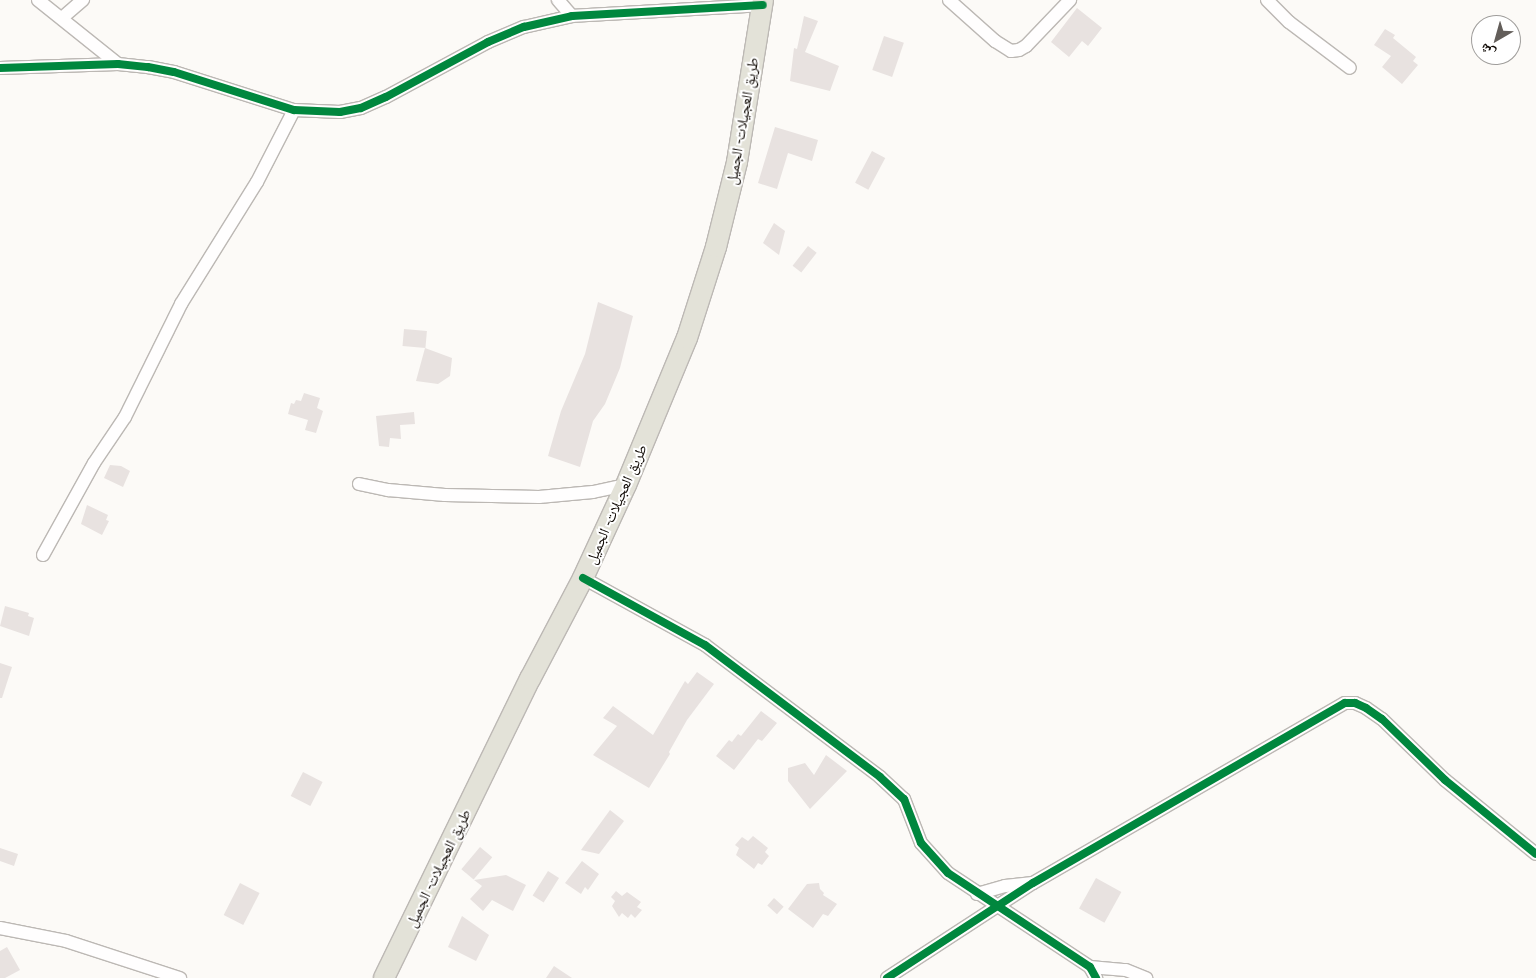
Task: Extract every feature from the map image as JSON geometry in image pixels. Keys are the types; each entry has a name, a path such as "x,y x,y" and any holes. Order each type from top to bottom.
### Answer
{"main road":[{"name":"طريق العجيلات- الجميل","path":"384,978 530,679 583,578 626,484 687,338 716,247 737,162 763,3"}],"street":[{"path":"38,0 118,64"},
{"path":"62,18 83,0"},
{"path":"558,0 572,16"},
{"path":"949,0 995,41 1011,51 1026,46 1070,0"},
{"path":"1267,0 1289,22 1350,68"},
{"path":"0,68 118,64 148,66 174,72 294,110 325,112 360,108 488,42 524,27 572,16 763,3"},
{"path":"43,555 94,463 125,417 181,304 257,182 294,110"},
{"path":"358,484 388,490 445,495 539,498 593,492 626,484"},
{"path":"583,578 705,645 880,776 904,799 917,834 927,852 948,873 977,894 1093,973 1123,974 1146,978"},
{"path":"888,978 1033,883 1345,703 1366,708 1382,720 1445,780 1536,854"},
{"path":"977,894 1005,886 1033,883"},
{"path":"0,928 66,941 180,978"}],"building":[{"path":"1077,8 1102,28 1088,46 1082,41 1069,57 1051,42"},
{"path":"804,16 818,21 805,52 839,66 830,91 790,81 794,48 797,49"},
{"path":"1385,29 1395,35 1393,38 1416,57 1413,61 1418,65 1402,84 1382,67 1391,56 1374,45"},
{"path":"884,36 904,43 892,77 872,70"},
{"path":"775,127 818,140 812,161 788,153 777,189 758,183"},
{"path":"872,151 885,158 868,190 855,183"},
{"path":"774,223 785,231 779,255 763,243"},
{"path":"808,246 817,253 801,272 793,266"},
{"path":"598,302 633,316 620,368 605,404 593,421 580,467 548,456 561,411 585,354"},
{"path":"404,329 427,331 425,348 403,346"},
{"path":"425,348 452,358 450,376 438,384 416,381"},
{"path":"304,393 320,398 317,408 323,411 316,433 305,430 308,420 288,414 291,403 294,404 296,400 301,401"},
{"path":"414,412 415,424 400,425 401,439 390,438 389,447 379,446 376,416"},
{"path":"110,465 121,466 130,471 123,487 104,478"},
{"path":"87,505 108,515 106,520 109,521 102,535 81,524"},
{"path":"5,606 29,613 28,616 34,618 29,636 0,626"},
{"path":"0,663 12,667 2,698 0,698"},
{"path":"697,672 714,684 687,720 669,752 670,754 649,788 593,755 617,726 603,718 613,706 653,735 685,681 688,684"},
{"path":"761,711 777,723 762,741 758,739 734,770 716,756 729,740 732,742 738,734 741,736"},
{"path":"826,755 847,771 810,809 788,781 788,768 805,763 814,775"},
{"path":"303,772 323,782 310,806 291,796"},
{"path":"610,810 624,821 599,854 581,850"},
{"path":"753,836 768,848 765,852 769,856 762,865 758,863 754,869 736,855 739,848 735,845 742,837 748,841"},
{"path":"480,847 492,857 474,879 461,869"},
{"path":"0,848 18,854 14,866 0,861"},
{"path":"582,861 599,874 588,890 585,887 581,894 565,883"},
{"path":"548,871 559,878 544,902 533,896"},
{"path":"506,875 526,885 513,911 492,900 483,911 470,899 482,886 474,880"},
{"path":"1096,878 1121,892 1104,923 1079,909"},
{"path":"240,883 260,893 243,925 224,915"},
{"path":"819,883 820,889 824,893 823,895 837,904 828,916 823,914 813,928 788,909 807,884"},
{"path":"616,891 622,896 627,892 641,902 637,907 642,910 635,918 631,914 628,918 622,913 619,917 612,906 615,901 611,897"},
{"path":"774,898 784,907 777,914 767,905"},
{"path":"462,916 489,935 476,961 448,947"},
{"path":"7,947 20,970 5,978 0,978 0,951"},
{"path":"554,966 572,978 546,978"}],"cycle path":[{"path":"0,68 118,64 148,67 174,72 294,110 340,112 361,108 386,97 488,42 524,27 572,16 763,5"},
{"path":"583,578 705,645 880,777 904,799 921,843 948,873 1090,967 1096,978"},
{"path":"887,978 1033,883 1345,703 1355,703 1382,719 1445,780 1536,854"}]}
